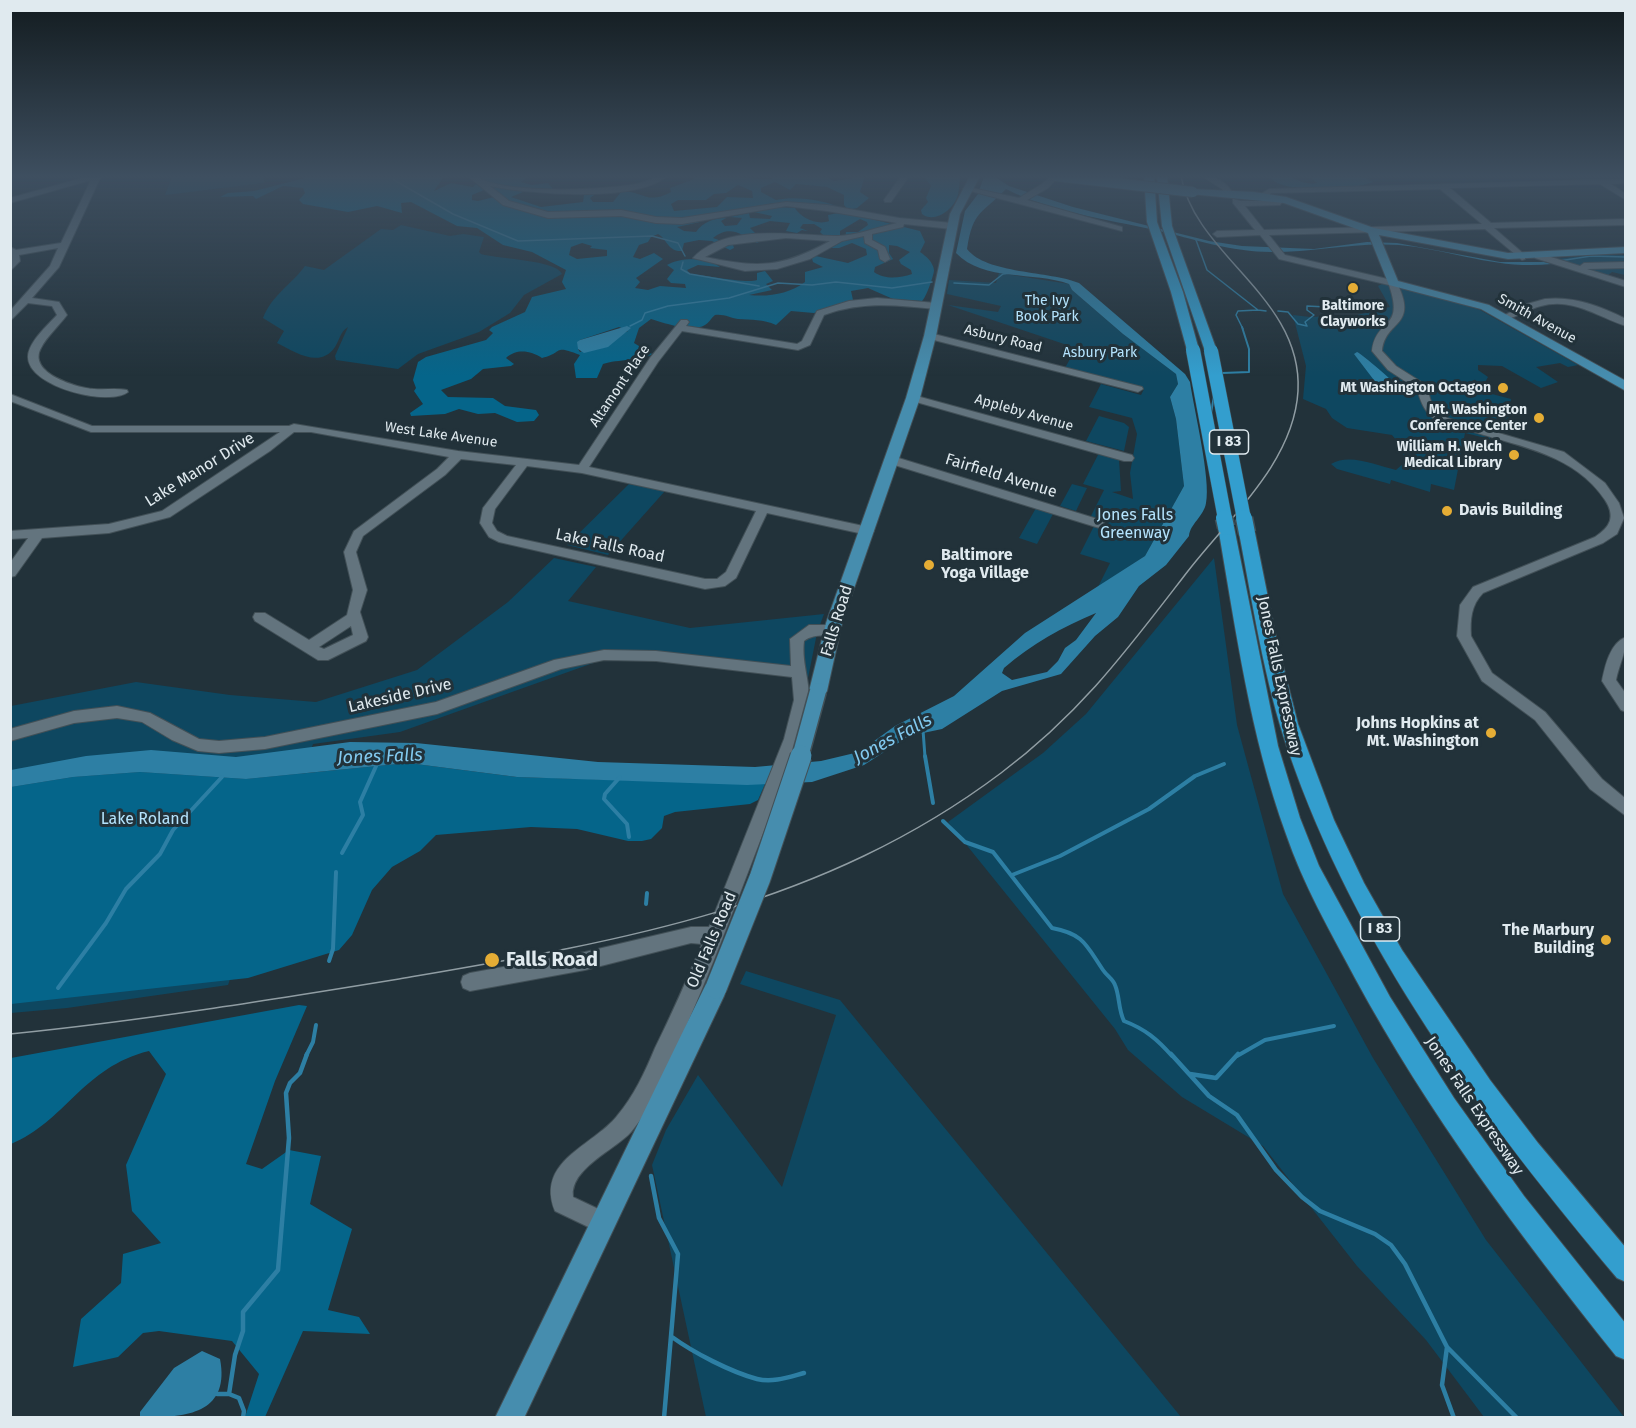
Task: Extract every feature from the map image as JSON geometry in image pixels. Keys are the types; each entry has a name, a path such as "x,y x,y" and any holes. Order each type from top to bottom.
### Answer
{"highway":[{"name":"Jones Falls Expressway","path":"1159,243 1178,292 1193,350 1254,685 1290,819 1333,916 1406,1047 1447,1111 1548,1250 1626,1346"},
{"name":"Jones Falls Expressway","path":"1173,243 1211,351 1287,718 1308,783 1344,864 1406,975 1484,1091 1590,1229 1626,1269"}],"main road":[{"name":"Falls Road","path":"509,1418 716,988 768,864 795,780 832,630 913,398 930,336 949,243"},
{"path":"1377,243 1396,288"},
{"path":"1405,243 1543,258 1626,250"},
{"name":"Smith Avenue","path":"1396,288 1468,301 1506,317 1626,387"}],"street":[{"path":"732,243 724,244 698,258 745,268 777,266 807,257 831,243"},
{"path":"871,243 882,249 885,259"},
{"name":"Smith Avenue","path":"1271,243 1278,252 1396,288"},
{"path":"1506,243 1522,257"},
{"path":"10,268 15,261 13,251 63,245 54,267 10,318"},
{"path":"1543,258 1626,284"},
{"path":"1564,265 1626,265"},
{"path":"1396,288 1402,314 1400,320 1379,341 1377,351 1392,368 1422,387 1430,411 1453,425 1560,454 1601,486 1613,503 1617,524 1608,536 1489,585 1470,596 1464,636 1487,677 1540,716 1596,784 1626,809"},
{"path":"27,300 57,303 62,315 32,353 36,368 47,377 78,389 90,392 123,392"},
{"name":"Altamont Place","path":"582,469 682,325 798,347 806,343 820,313 851,302 872,300 936,306"},
{"path":"1506,317 1552,301 1594,309 1626,323"},
{"name":"Asbury Road","path":"930,336 1138,389"},
{"name":"West Lake Avenue","path":"10,398 81,427 105,431 294,427 458,455 582,469 868,531"},
{"name":"Appleby Avenue","path":"913,398 1128,458"},
{"name":"Lake Manor Drive","path":"10,535 107,529 156,518 266,449 294,427"},
{"path":"260,617 323,656 361,637 353,612 360,590 350,552 358,534 441,472 458,455"},
{"name":"Fairfield Avenue","path":"892,460 1100,524"},
{"name":"Lake Falls Road","path":"525,461 489,508 486,523 494,534 502,539 705,584 720,583 731,574 763,508"},
{"path":"10,573 38,534"},
{"path":"309,647 354,617"},
{"name":"Old Falls Road","path":"603,1223 563,1203 560,1193 561,1184 575,1163 610,1140 635,1108 662,1056 715,936 783,761 802,701 797,639 809,630 832,630"},
{"path":"1626,642 1613,661 1609,681 1626,706"},
{"name":"Lakeside Drive","path":"10,735 74,717 117,712 145,717 177,736 198,745 219,747 256,744 422,712 469,698 559,664 604,655 656,656 801,673"},
{"path":"470,982 585,961 691,935 715,936"}],"green space":[{"path":"362,243 482,243 479,252 481,254 539,263 558,269 562,274 524,295 510,313 479,332 418,354 398,369 336,360 335,356 348,327 329,354 322,357 307,357 277,343 284,331 263,318 267,310 305,266 324,270"},
{"path":"499,243 646,243 639,245 633,257 640,259 654,253 663,259 636,278 640,282 635,288 648,290 660,286 686,288 685,284 671,283 667,279 674,270 667,265 694,259 708,261 720,267 698,265 687,270 690,274 752,281 757,280 757,273 765,271 773,281 766,284 772,290 749,295 764,296 786,292 805,282 805,272 823,267 813,262 811,255 848,263 867,255 866,249 852,243 839,248 831,248 840,243 925,243 920,252 931,262 934,270 930,286 922,301 893,299 868,288 851,291 853,300 814,313 791,311 776,325 719,315 715,315 705,325 693,328 651,319 639,328 634,343 652,354 643,358 603,364 597,378 576,378 574,364 580,355 571,352 559,350 542,358 529,352 519,352 506,358 514,364 511,366 483,369 471,379 441,390 448,397 493,398 505,406 536,410 539,415 534,421 517,422 495,413 478,414 459,409 445,414 411,416 410,413 423,404 414,391 416,388 413,380 418,362 426,357 486,340 493,333 489,330 492,327 525,312 532,297 566,289 562,282 566,270 532,252","holes":["582,243 592,246 590,248 607,250 607,256 577,259 569,255 571,247","889,245 910,252 899,260 911,270 912,274 893,277 874,272 875,267 893,259 889,253","619,327 628,331 580,352 578,349 580,340"]},
{"path":"667,243 686,243 682,251 671,247"},
{"path":"715,243 733,245 734,248 730,250"},
{"path":"1591,255 1625,255 1625,275 1612,272 1607,276 1555,259"},
{"path":"999,273 1069,284 1072,290 1123,334 1176,374 1178,384 1170,397 1176,419 1184,486 1145,556 1098,587 1110,563 1080,554 1094,526 1105,527 1109,524 1090,518 1104,490 1083,484 1099,453 1119,459 1121,491 1112,492 1133,499 1130,473 1137,434 1132,418 1089,407 1101,384 1141,395 1144,389 1065,368 1076,348 948,305 998,312 1001,306 947,294 949,280 996,283"},
{"path":"1382,284 1436,296 1480,310 1578,365 1568,367 1560,363 1536,367 1558,382 1541,388 1502,366 1478,365 1478,370 1488,377 1483,386 1492,394 1511,399 1508,421 1493,418 1490,439 1465,433 1454,490 1431,484 1430,492 1391,480 1390,484 1337,469 1331,464 1346,460 1363,461 1396,470 1405,462 1401,446 1392,435 1347,428 1332,418 1326,409 1303,399 1306,366 1293,315 1310,317 1357,315 1390,307 1378,286"},
{"path":"1099,416 1124,423 1129,427 1124,451 1086,441"},
{"path":"629,484 665,491 608,555 567,545"},
{"name":"Jones Falls Greenway","path":"1072,484 1087,488 1076,511 1060,506"},
{"name":"Jones Falls Greenway","path":"1036,508 1053,514 1037,544 1019,538"},
{"name":"Lake Roland","path":"554,558 596,567 568,601 690,628 824,614 817,633 808,678 676,661 610,657 400,732 313,744 228,985 67,1008 11,1013 11,706 136,682 230,695 316,702 417,670 508,602"},
{"path":"1214,558 1237,725 1283,894 1373,1058 1486,1240 1624,1417 1484,1417 1426,1340 1357,1266 1263,1146 1182,1097 1128,1050 1115,1029 948,822 1043,753 1086,714"},
{"path":"408,763 517,777 765,784 758,800 750,804 675,812 664,816 662,828 651,839 642,841 628,841 577,829 531,827 436,835 420,851 392,867 372,890 352,935 339,950 248,978 11,1004 11,787 73,777 140,772 246,779"},
{"path":"746,971 840,1000 1181,1417 706,1417 652,1165 666,1130 698,1075 782,1187 836,1015 740,984"},
{"path":"299,1005 307,1006 275,1081 246,1164 262,1169 289,1150 321,1156 310,1204 352,1229 328,1310 359,1317 370,1334 303,1331 265,1417 245,1417 259,1374 232,1341 159,1331 143,1333 118,1357 73,1367 81,1319 121,1283 123,1254 161,1243 132,1211 126,1165 166,1074 149,1051 126,1059 107,1069 30,1134 11,1144 11,1058"}],"water":[{"name":"Jones Falls","path":"958,243 968,243 967,249 988,263 1079,283 1185,374 1190,382 1206,478 1205,508 1189,536 1166,565 1139,586 1118,617 1095,636 1061,674 1002,691 942,729 909,736 864,765 812,782 747,785 517,777 408,763 246,779 140,772 73,777 11,787 11,770 86,756 151,750 236,757 350,742 416,743 598,762 755,767 821,761 859,752 895,726 954,696 1025,633 1145,556 1184,486 1176,419 1170,397 1178,384 1176,374 1123,334 1072,290 1069,284 981,268 967,262 956,253","holes":["1096,613 1076,640 1065,648 1058,661 1047,672 1012,680 1002,673 1004,668 1015,659 1059,630"]},
{"name":"Jones Falls","path":"1207,243 1314,249 1362,243 1397,243 1418,247 1383,244 1288,252 1272,252 1242,250"},
{"name":"Jones Falls","path":"1422,248 1500,262 1552,264 1493,262"},
{"path":"627,326 631,328 608,347 584,353 578,349 577,342 580,340"},
{"path":"1357,352 1401,390 1380,388 1354,354"},
{"path":"202,1351 220,1359 221,1378 218,1392 210,1403 200,1410 186,1414 140,1417 140,1412 174,1368"}],"waterway":[{"path":"677,243 685,256"},
{"path":"1197,243 1207,270 1258,310"},
{"path":"1559,261 1591,256 1626,257"},
{"path":"683,262 681,269 690,274 759,286"},
{"path":"954,283 989,285 1003,274 1019,272"},
{"path":"630,326 642,320 645,313 668,306 729,298 778,283 812,285 836,282 892,288 932,282"},
{"path":"1278,311 1288,312 1298,324 1307,326 1305,322 1314,315 1307,310 1307,306 1346,308 1359,305 1357,303 1375,304"},
{"path":"1242,327 1236,315 1238,311 1258,310"},
{"path":"1258,310 1266,311"},
{"path":"1221,376 1222,373 1249,372 1249,349 1242,327"},
{"path":"1211,413 1214,396"},
{"path":"923,730 925,757"},
{"path":"925,756 933,803"},
{"path":"342,853 363,815 360,802 377,764"},
{"path":"1012,875 1060,856 1149,809 1195,776 1224,764"},
{"path":"58,988 106,923 126,889 160,854 173,830 222,777"},
{"path":"620,777 605,794 604,799 627,824 629,837"},
{"path":"943,821 965,842 993,852 1052,928 1078,937 1088,947 1114,983 1124,1021 1150,1035 1172,1056"},
{"path":"329,961 333,949 336,872"},
{"path":"646,904 647,893"},
{"path":"307,1054 313,1042 316,1025"},
{"path":"1237,1056 1265,1040 1334,1026"},
{"path":"229,1394 235,1355 243,1331 243,1312 278,1270 289,1138 286,1093 290,1083 300,1073 307,1054"},
{"path":"1171,1054 1209,1096 1237,1115 1276,1170 1302,1197 1320,1211 1375,1234 1391,1245 1405,1264 1447,1347"},
{"path":"1190,1074 1216,1078 1238,1054"},
{"path":"651,1176 659,1218 678,1254 664,1418"},
{"path":"672,1337 713,1361 757,1379 775,1380 804,1373"},
{"path":"1447,1347 1517,1418"},
{"path":"1447,1347 1442,1385 1454,1418"},
{"path":"217,1394 229,1394"},
{"path":"229,1394 239,1398 244,1411 243,1418"}],"tram line":[{"path":"10,1034 156,1016 351,987 559,950 637,933 713,913 788,888 861,857 932,819 1001,773 1056,727 1080,703 1123,654 1257,488 1285,442 1294,417 1298,391 1295,358 1284,329 1267,303 1216,243"}],"place":[{"name":"Baltimore Clayworks","path":"1353,288"},
{"name":"Mt Washington Octagon","path":"1503,388"},
{"name":"Mt. Washington Conference Center","path":"1539,418"},
{"name":"William H. Welch Medical Library","path":"1514,455"},
{"name":"Davis Building","path":"1447,511"},
{"name":"Baltimore Yoga Village","path":"929,565"},
{"name":"Johns Hopkins at Mt. Washington","path":"1491,733"},
{"name":"The Marbury Building","path":"1606,940"},
{"name":"Falls Road","path":"492,960"}],"park label":[{"name":"The Ivy Book Park","path":"1047,310"},
{"name":"Asbury Park","path":"1100,353"}]}
